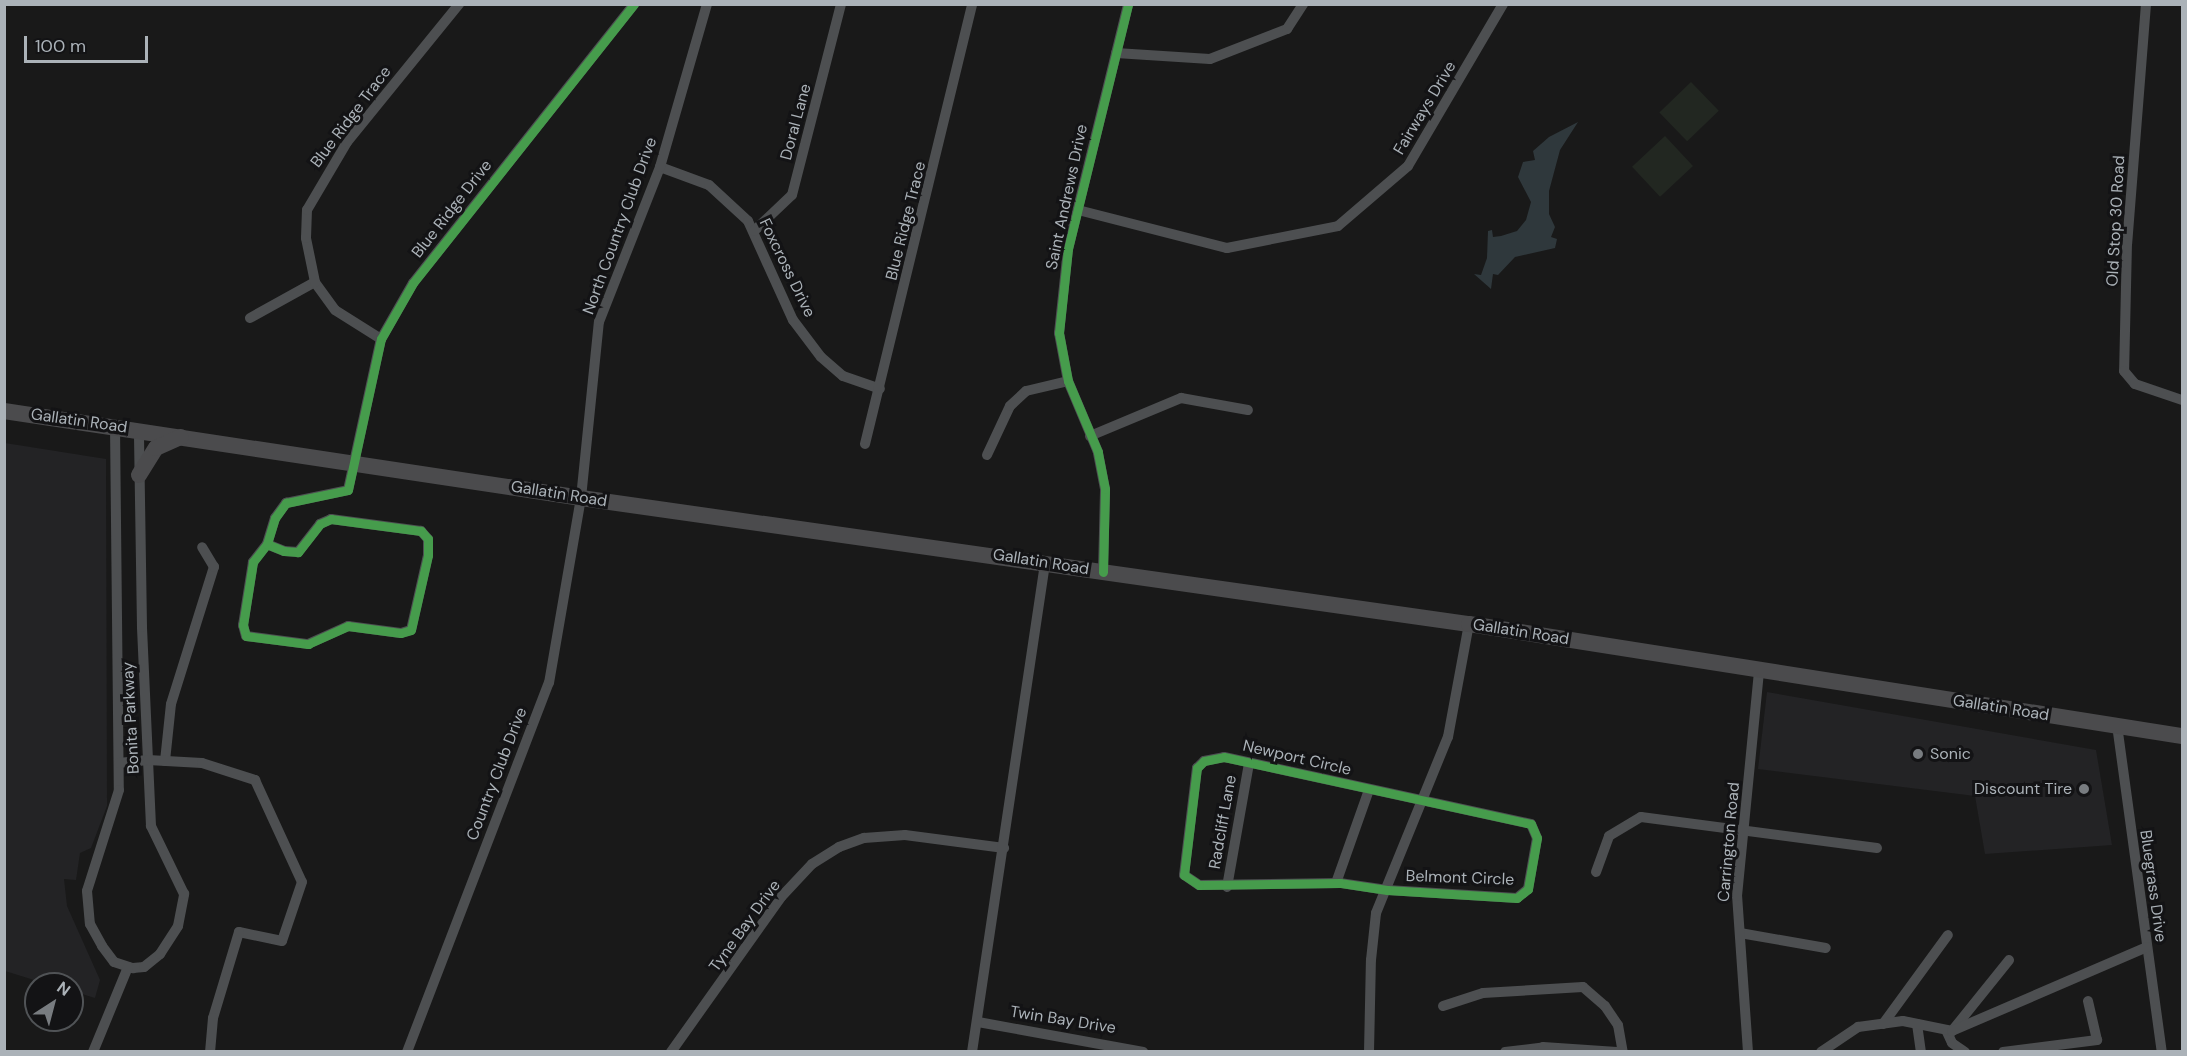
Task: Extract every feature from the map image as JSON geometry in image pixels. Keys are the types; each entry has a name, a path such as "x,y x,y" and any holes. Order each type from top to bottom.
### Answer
{"main road":[{"name":"Gallatin Road","path":"4,411 139,429 581,498 1046,561 1103,572 1469,624 2182,736"},
{"path":"140,475 156,448 183,436"}],"street":[{"name":"Blue Ridge Trace","path":"381,339 335,310 315,282 306,238 308,210 315,190 347,142 459,4"},
{"name":"Blue Ridge Drive","path":"267,544 275,518 285,503 348,490 356,463 381,339 413,283 634,4"},
{"name":"North Country Club Drive","path":"581,498 599,322 660,167 707,4"},
{"name":"Doral Lane","path":"754,231 792,195 842,4"},
{"name":"Blue Ridge Trace","path":"865,444 972,4"},
{"name":"Saint Andrews Drive","path":"1103,572 1105,489 1098,452 1068,381 1059,333 1068,249 1128,4"},
{"path":"1116,53 1210,60 1287,29 1303,4"},
{"name":"Fairways Drive","path":"1078,210 1227,248 1338,226 1408,166 1503,4"},
{"name":"Old Stop 30 Road","path":"2146,4 2127,243 2124,371 2135,384 2182,400"},
{"name":"Foxcross Drive","path":"660,167 708,185 742,215 754,231 793,320 821,357 843,376 880,389"},
{"path":"250,318 315,282"},
{"path":"987,455 1010,406 1026,391 1068,381"},
{"path":"1090,436 1181,398 1248,410"},
{"name":"Bonita Parkway","path":"115,426 119,763 113,819 87,891 90,924 114,962 128,967 144,967 160,954 178,926 184,894 151,826 139,429"},
{"name":"Country Club Drive","path":"407,1052 549,683 581,498"},
{"path":"331,519 421,531 428,539 428,555 411,630 401,633 348,626 308,644 246,636 243,625 253,562 267,544 284,552 298,552 320,524 331,519"},
{"path":"165,761 171,704 214,567 202,547"},
{"path":"972,1052 1046,561"},
{"path":"1369,1052 1371,960 1376,913 1448,737 1469,624"},
{"name":"Carrington Road","path":"1748,1052 1737,896 1746,828 1759,671"},
{"name":"Bluegrass Drive","path":"2117,725 2162,1052"},
{"name":"Newport Circle","path":"1387,890 1336,883 1227,887 1199,885 1184,875 1197,768 1204,761 1224,757 1420,801"},
{"path":"119,763 148,760 202,763 255,780 303,882 282,942 239,932 213,1018 210,1052"},
{"name":"Radcliff Lane","path":"1227,887 1249,763"},
{"path":"1336,883 1369,790"},
{"name":"Belmont Circle","path":"1387,890 1517,898 1528,889 1537,838 1531,824 1420,801"},
{"path":"1596,872 1609,836 1641,817 1746,828 1877,848"},
{"name":"Tyne Bay Drive","path":"671,1052 782,896 812,864 839,847 864,838 905,835 1004,848"},
{"path":"1740,933 1826,948"},
{"path":"1883,1024 1948,935"},
{"path":"1821,1052 1858,1027 1917,1024 1949,1030 2147,947"},
{"path":"1949,1030 2009,960"},
{"path":"93,1052 128,967"},
{"path":"1443,1006 1483,993 1583,987 1605,1006 1618,1025 1623,1052"},
{"path":"2003,1052 2097,1040 2088,1001"},
{"name":"Twin Bay Drive","path":"978,1022 1143,1052"},
{"path":"1917,1024 1921,1052"},
{"path":"1949,1030 1952,1043 1965,1052"},
{"path":"1505,1052 1543,1047 1617,1052"}],"shaded area":[{"path":"1691,82 1719,111 1687,141 1659,113"},
{"path":"1578,122 1560,150 1549,191 1549,214 1555,227 1551,237 1557,239 1555,248 1515,257 1498,275 1493,274 1491,289 1474,274 1481,275 1487,258 1488,231 1492,230 1493,237 1501,236 1517,231 1526,220 1531,202 1518,177 1523,162 1535,160 1533,151 1549,137"},
{"path":"1665,136 1693,166 1660,197 1632,167"},
{"path":"5,443 106,459 107,806 91,848 80,853 76,880 64,879 67,906 100,980 95,998 84,995 84,972 24,972 24,977 5,971"},
{"path":"1767,692 2096,750 2112,845 1985,854 1975,796 1758,769"}],"cycle path":[{"path":"267,544 253,562 243,625 246,636 308,644 348,626 401,633 411,630 428,555 428,539 421,531 331,519 320,524 298,552 284,551 267,544 275,518 286,503 348,490 381,339 413,283 634,4"},
{"path":"1103,572 1105,489 1098,452 1068,381 1059,333 1068,249 1128,4"},
{"path":"1224,757 1531,824 1537,838 1528,889 1517,898 1387,890 1340,883 1199,885 1184,875 1197,768 1204,761 1224,757"}],"place":[{"name":"Sonic","path":"1918,754"},
{"name":"Discount Tire","path":"2084,789"}]}
